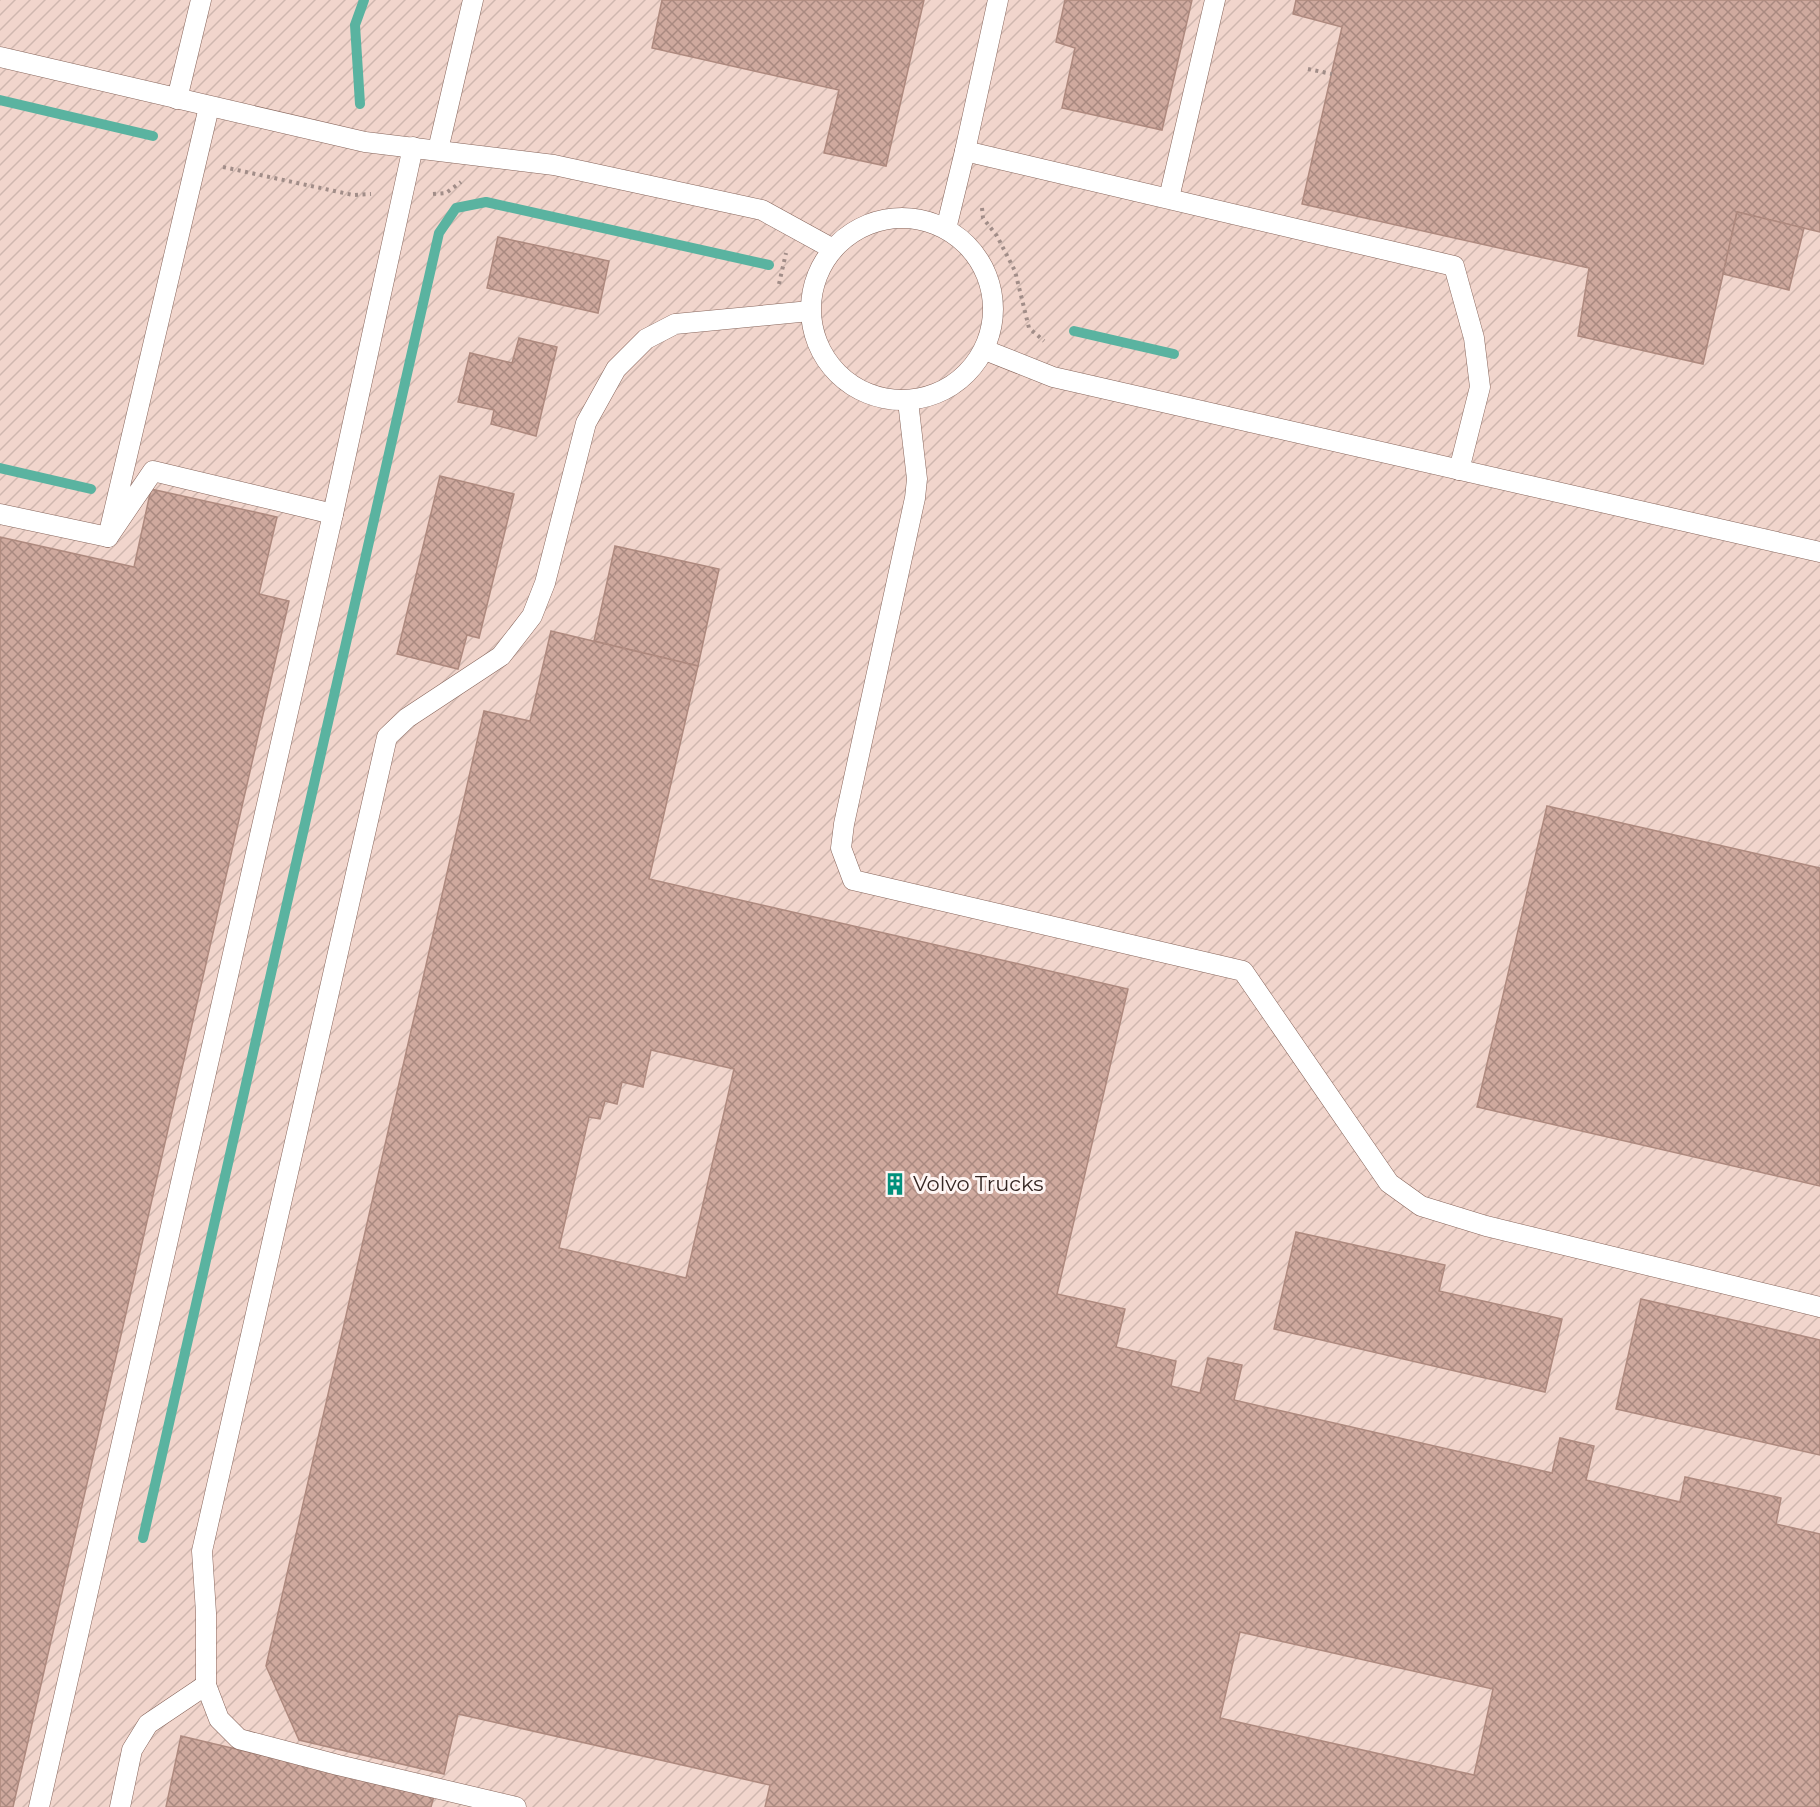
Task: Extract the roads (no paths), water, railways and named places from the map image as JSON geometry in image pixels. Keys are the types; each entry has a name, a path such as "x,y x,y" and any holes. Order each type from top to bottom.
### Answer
{"lane":[{"path":"177,99 201,0"},
{"path":"438,150 473,0"},
{"path":"946,229 998,0"},
{"path":"1169,198 1215,0"},
{"path":"0,57 365,142 554,165 762,210 833,249"},
{"path":"108,537 209,106"},
{"path":"39,1807 333,514 412,147"},
{"path":"965,151 1454,266 1474,338 1480,387 1459,470"},
{"path":"886,219 917,219 946,229 968,246 985,269 993,295 993,323 985,350 971,370 953,386 932,396 908,401 879,398 852,386 830,366 816,341 810,312 813,289 820,268 833,249 857,229 886,219"},
{"path":"516,1807 239,1739 219,1719 206,1684 206,1613 202,1551 387,736 407,718 501,656 532,616 544,583 586,423 616,369 646,339 675,324 810,312"},
{"path":"985,350 1053,377 1820,552"},
{"path":"908,401 917,479 915,498 844,824 841,848 853,880 1243,971 1389,1183 1421,1206 1486,1226 1820,1307"},
{"path":"108,537 153,471 333,514"},
{"path":"0,514 108,537"},
{"path":"120,1807 132,1750 148,1724 206,1684"}],"waterway":[{"path":"360,104 355,25 364,0"},
{"path":"0,100 153,136"},
{"path":"143,1538 439,233 456,208 486,202 769,265"},
{"path":"1074,331 1174,354"},
{"path":"0,468 91,489"}],"place":[{"name":"Volvo Trucks","path":"895,1184"}]}
